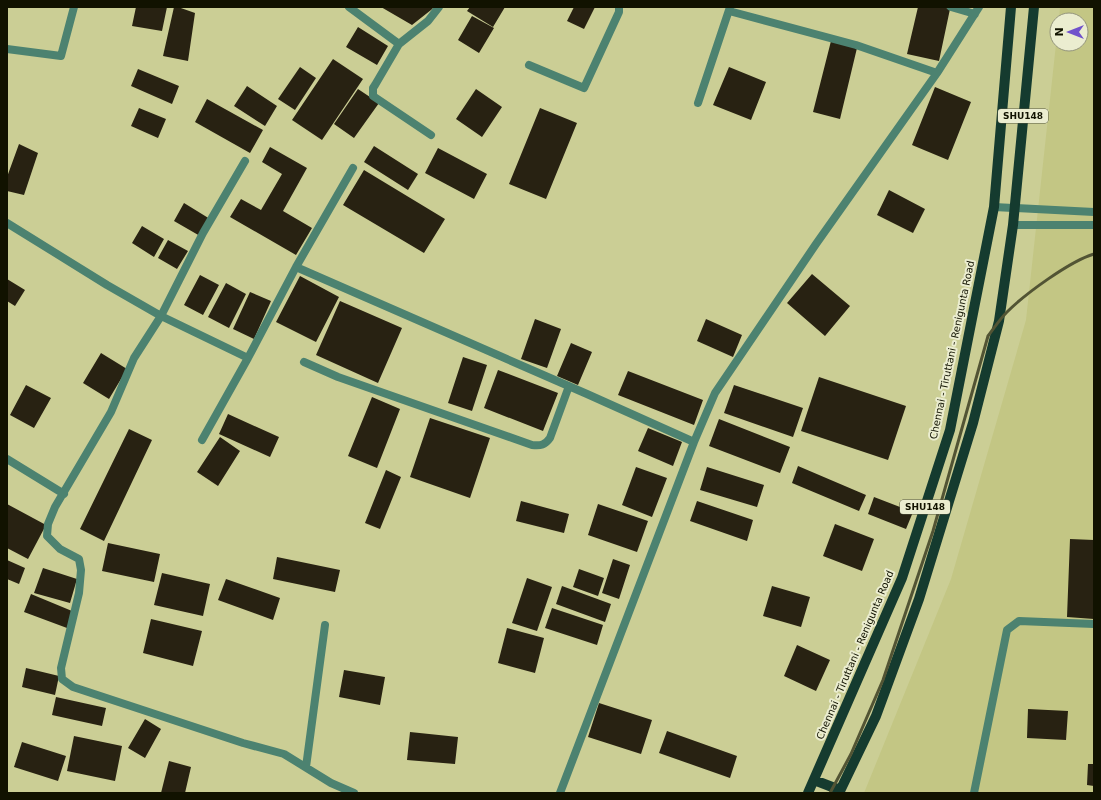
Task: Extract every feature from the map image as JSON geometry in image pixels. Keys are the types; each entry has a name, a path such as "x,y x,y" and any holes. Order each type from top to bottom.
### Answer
{"main road":[{"name":"Chennai - Tiruttani - Renigunta Road","path":"808,793 902,578 950,430 994,207 1011,7"},
{"name":"SHU148","path":"840,792 876,716 919,599 971,431 999,321 1013,225 1034,7"},
{"path":"814,780 840,792"}],"street":[{"path":"7,49 61,56 74,7"},
{"path":"349,7 399,44"},
{"path":"431,135 373,96 373,88 399,44 428,21 439,7"},
{"path":"529,65 584,88 619,12 618,7"},
{"path":"560,793 694,442 715,393 816,244 937,74 977,10 951,7"},
{"path":"698,103 730,9 856,45 937,74"},
{"path":"245,161 203,233 161,316 134,358 112,412 55,507 48,524 47,536 60,549 79,560 81,570 79,592 61,668 62,679 73,687 243,744 284,754 331,783 354,793"},
{"path":"202,440 248,358 296,267 353,168"},
{"path":"994,207 1094,212"},
{"path":"7,223 107,285 161,316 248,358"},
{"path":"1013,225 1094,225"},
{"path":"296,267 694,442"},
{"path":"304,362 338,377 532,445 539,446 546,444 550,438 569,386"},
{"path":"7,459 64,494"},
{"path":"974,793 1006,630 1019,621 1094,624"},
{"path":"306,768 325,625"}],"shaded area":[{"path":"1060,7 1094,7 1094,793 864,793 951,579 1026,320 1055,52 1089,52 1089,12 1060,12"}],"building":[{"path":"136,7 167,7 162,31 132,26"},
{"path":"174,7 195,13 188,61 163,56"},
{"path":"381,7 434,7 412,25"},
{"path":"470,7 505,7 493,27 467,11"},
{"path":"574,7 595,7 584,29 567,21"},
{"path":"918,7 942,7 950,9 939,61 907,54"},
{"path":"472,16 494,28 479,53 458,40"},
{"path":"358,27 388,46 377,65 346,47"},
{"path":"831,41 857,48 840,119 813,112"},
{"path":"333,59 363,79 322,140 292,120"},
{"path":"300,67 316,78 295,110 278,99"},
{"path":"729,67 766,82 751,120 713,105"},
{"path":"138,69 179,86 172,104 131,86"},
{"path":"247,86 277,106 265,126 234,106"},
{"path":"935,87 971,102 948,160 912,145"},
{"path":"358,89 379,103 354,138 334,124"},
{"path":"476,89 502,107 482,137 456,119"},
{"path":"207,99 263,130 250,153 195,122"},
{"path":"139,108 166,119 158,138 131,126"},
{"path":"540,108 577,123 546,199 509,184"},
{"path":"19,144 38,153 24,195 7,191 7,177"},
{"path":"374,146 418,174 408,190 364,162"},
{"path":"270,147 307,168 283,211 312,228 296,255 230,217 241,199 261,210 282,174 262,162"},
{"path":"438,148 487,174 474,199 425,173"},
{"path":"364,170 445,219 424,253 343,205"},
{"path":"889,190 925,209 913,233 877,215"},
{"path":"184,203 210,219 200,236 174,221"},
{"path":"142,226 164,239 154,257 132,243"},
{"path":"168,240 188,251 177,269 158,258"},
{"path":"812,274 850,306 825,336 787,303"},
{"path":"200,275 219,285 203,315 184,305"},
{"path":"300,276 339,297 316,342 276,322"},
{"path":"7,279 25,290 15,306 7,301"},
{"path":"226,283 246,294 229,328 208,317"},
{"path":"250,292 271,301 254,339 233,329"},
{"path":"340,301 402,328 378,383 316,355"},
{"path":"535,319 561,329 547,368 521,359"},
{"path":"706,319 742,335 733,357 697,341"},
{"path":"571,343 592,352 578,385 557,376"},
{"path":"101,353 127,369 109,399 83,383"},
{"path":"463,357 487,365 472,411 448,403"},
{"path":"498,370 558,393 543,431 484,408"},
{"path":"628,371 703,400 694,425 618,395"},
{"path":"819,377 906,406 888,460 801,431"},
{"path":"26,385 51,398 34,428 10,415"},
{"path":"734,385 803,408 793,437 724,413"},
{"path":"372,397 400,409 377,468 348,456"},
{"path":"228,414 279,437 270,457 219,434"},
{"path":"430,418 490,438 470,498 410,477"},
{"path":"719,419 790,447 780,473 709,446"},
{"path":"648,428 682,442 673,466 638,451"},
{"path":"129,429 152,440 104,541 80,529"},
{"path":"220,437 240,451 218,486 197,472"},
{"path":"798,466 866,495 859,511 792,483"},
{"path":"636,467 667,478 652,517 622,505"},
{"path":"707,467 764,485 757,507 700,490"},
{"path":"386,470 401,477 380,529 365,523"},
{"path":"874,497 913,512 906,529 868,514"},
{"path":"521,501 569,514 564,533 516,521"},
{"path":"697,501 753,520 747,541 690,521"},
{"path":"7,504 46,525 28,559 7,548"},
{"path":"598,504 648,521 637,552 588,535"},
{"path":"835,524 874,539 862,571 823,556"},
{"path":"1070,539 1094,540 1094,619 1067,617"},
{"path":"108,543 160,554 154,582 102,571"},
{"path":"277,557 340,570 335,592 273,579"},
{"path":"613,559 630,565 619,599 602,593"},
{"path":"7,560 25,568 19,584 7,579"},
{"path":"43,568 77,579 70,603 34,593"},
{"path":"579,569 604,578 598,596 573,587"},
{"path":"162,573 210,584 203,616 154,605"},
{"path":"527,578 552,587 537,631 512,623"},
{"path":"226,579 280,598 273,620 218,600"},
{"path":"562,586 611,604 605,622 556,604"},
{"path":"772,586 810,597 801,627 763,616"},
{"path":"31,594 72,611 67,628 24,612"},
{"path":"552,608 603,625 597,645 545,628"},
{"path":"151,619 202,631 193,666 143,653"},
{"path":"507,628 544,638 535,673 498,663"},
{"path":"797,645 830,660 816,691 784,676"},
{"path":"26,668 59,676 55,695 22,687"},
{"path":"344,670 385,677 380,705 339,697"},
{"path":"56,697 106,708 102,726 52,715"},
{"path":"599,703 652,720 641,754 588,737"},
{"path":"1028,709 1068,711 1066,740 1027,738"},
{"path":"145,719 161,729 145,758 128,748"},
{"path":"667,731 737,756 730,778 659,753"},
{"path":"410,732 458,737 455,764 407,760"},
{"path":"74,736 122,746 115,781 67,771"},
{"path":"22,742 66,756 58,781 14,767"},
{"path":"169,761 191,767 185,793 161,793"},
{"path":"1088,764 1094,764 1094,786 1087,785"}],"railway":[{"path":"830,793 851,754 883,680 933,531 988,336 1007,312 1025,296 1073,263 1094,254"}]}
